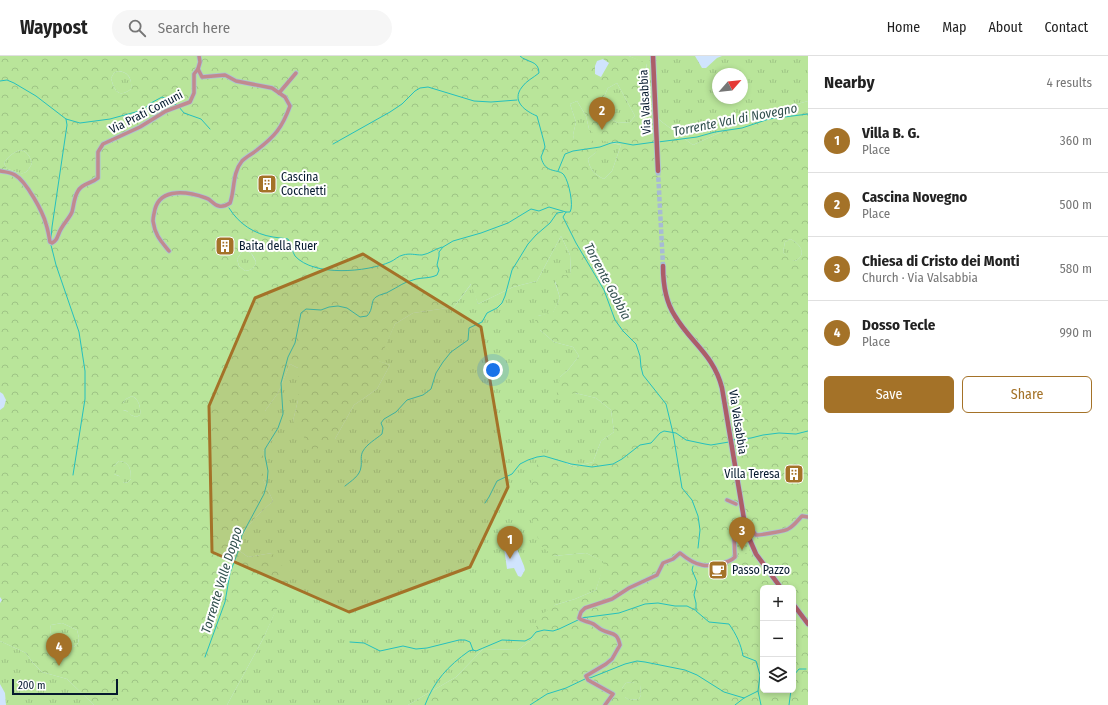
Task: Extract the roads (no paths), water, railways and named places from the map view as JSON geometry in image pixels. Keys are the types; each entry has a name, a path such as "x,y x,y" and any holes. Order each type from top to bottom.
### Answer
{"main road":[{"name":"Via Valsabbia","path":"653,56 658,170"},
{"name":"Via Valsabbia","path":"662,266 665,293 671,309 680,324 709,358 718,375 722,388 746,532 752,546 764,566 779,585"},
{"path":"796,608 808,624"}],"street":[{"name":"Via Prati Comuni","path":"0,171 16,175 23,182 38,205 46,224 50,243 52,243 56,240 59,232 72,213 76,192 84,184 90,184 98,178 98,152 102,144 140,127 166,110 190,102 194,94 194,74 198,69 200,62 199,56"},
{"path":"169,250 154,231 153,217 156,206 163,196 174,193 188,193 208,198 221,207 230,203 233,196 234,180 241,162 272,139 284,122 290,106 285,97 272,88 236,81 225,75 202,76 198,69"},
{"path":"279,93 296,73"},
{"path":"727,500 736,504"},
{"path":"744,519 756,535 760,535 780,530 785,531 802,516 808,517"},
{"path":"605,705 612,694 588,680 586,676 612,659 620,645 619,640 613,633 603,630 592,623 581,620 579,618 581,612 585,608 612,599 629,588 657,575 663,563 673,560 680,553 703,566 725,563 732,560 735,557 734,538 746,532"}],"waterway":[{"name":"Torrente Gobbia","path":"520,56 535,64 538,69 539,73 524,85 519,92 518,97 521,105 537,116 545,147 541,157 543,163 549,169 562,173 568,183 571,209 570,212 566,212 563,217 576,243 604,290 615,320 623,331 636,344 640,356 643,375 666,404 673,433 682,488 692,500 698,516 700,530 698,548"},
{"path":"0,81 7,80 14,83 36,96 66,119 80,123 110,119 143,110 149,104 162,97 170,100 176,105"},
{"path":"333,144 390,112 402,104 420,88 428,87 474,101 491,102 517,100"},
{"path":"179,107 184,113 201,119 210,129"},
{"name":"Torrente Val di Novegno","path":"658,142 697,137 715,132 742,128 769,119 808,114"},
{"path":"51,239 67,125 66,119"},
{"name":"Torrente Val di Novegno","path":"558,171 565,154 573,151 600,147 617,142 633,145 655,142"},
{"name":"Torrente Valle Doppo","path":"205,657 225,602 230,573 239,549 242,535 264,494 268,471 265,449 278,428 283,414 281,383 288,357 295,343 301,313 306,309 321,310 338,306 347,308 360,317 367,316 371,311 374,299 378,296 404,283 437,275 439,270 437,265 439,252 443,247 453,241 508,223 531,209 539,211 549,207 566,212"},
{"path":"229,208 237,219 253,231 266,236 288,239 295,256 304,263 327,270 341,271 368,268 390,262 408,254 427,254 442,247"},
{"path":"345,486 359,473 362,455 365,448 382,434 383,428 381,423 384,419 396,412 407,400 423,395 431,389 436,373 443,362 451,352 468,340 469,328 482,322 487,313 497,308 502,303 512,270 528,244 550,223 557,213 563,212"},
{"path":"51,245 56,265 79,332 85,371 85,399 73,475"},
{"path":"485,503 497,481 512,474 520,464 537,457 544,456 571,464 592,467 613,464 640,445 651,443 660,433 664,431 676,433 686,440 705,444 711,445 729,442"},
{"path":"732,440 779,433 796,434 808,431"},
{"path":"693,566 692,570 697,582 694,595 696,611 709,622 729,624 738,639 743,656 756,661 760,675 758,691 761,705"},
{"path":"581,618 619,613 645,604 658,603 675,606 687,606 695,610"},
{"path":"425,705 437,681 448,668 469,651 476,651 502,640 525,641 531,638 536,632 544,630 553,631 578,620"},
{"path":"350,642 364,643 380,651 403,646 416,649 427,648 459,640 465,640 470,642 473,650"},
{"path":"588,677 590,678 625,664 637,661 645,662 685,670 697,675 724,692 744,698"},
{"path":"796,673 799,669 806,669"},
{"path":"530,705 547,694 566,688 585,679"},
{"path":"735,705 744,698 758,691"},
{"path":"789,705 791,693"}],"tunnel":[{"path":"658,171 663,266"}],"place":[{"name":"Cascina Novegno","path":"602,130"},
{"name":"Cascina Cocchetti","path":"267,184"},
{"name":"Baita della Ruer","path":"225,246"},
{"name":"Villa Teresa","path":"794,474"},
{"name":"Chiesa di Cristo dei Monti","path":"742,550"},
{"name":"Villa B. G.","path":"510,559"},
{"name":"Passo Pazzo","path":"718,570"},
{"name":"Dosso Tecle","path":"59,666"}]}
